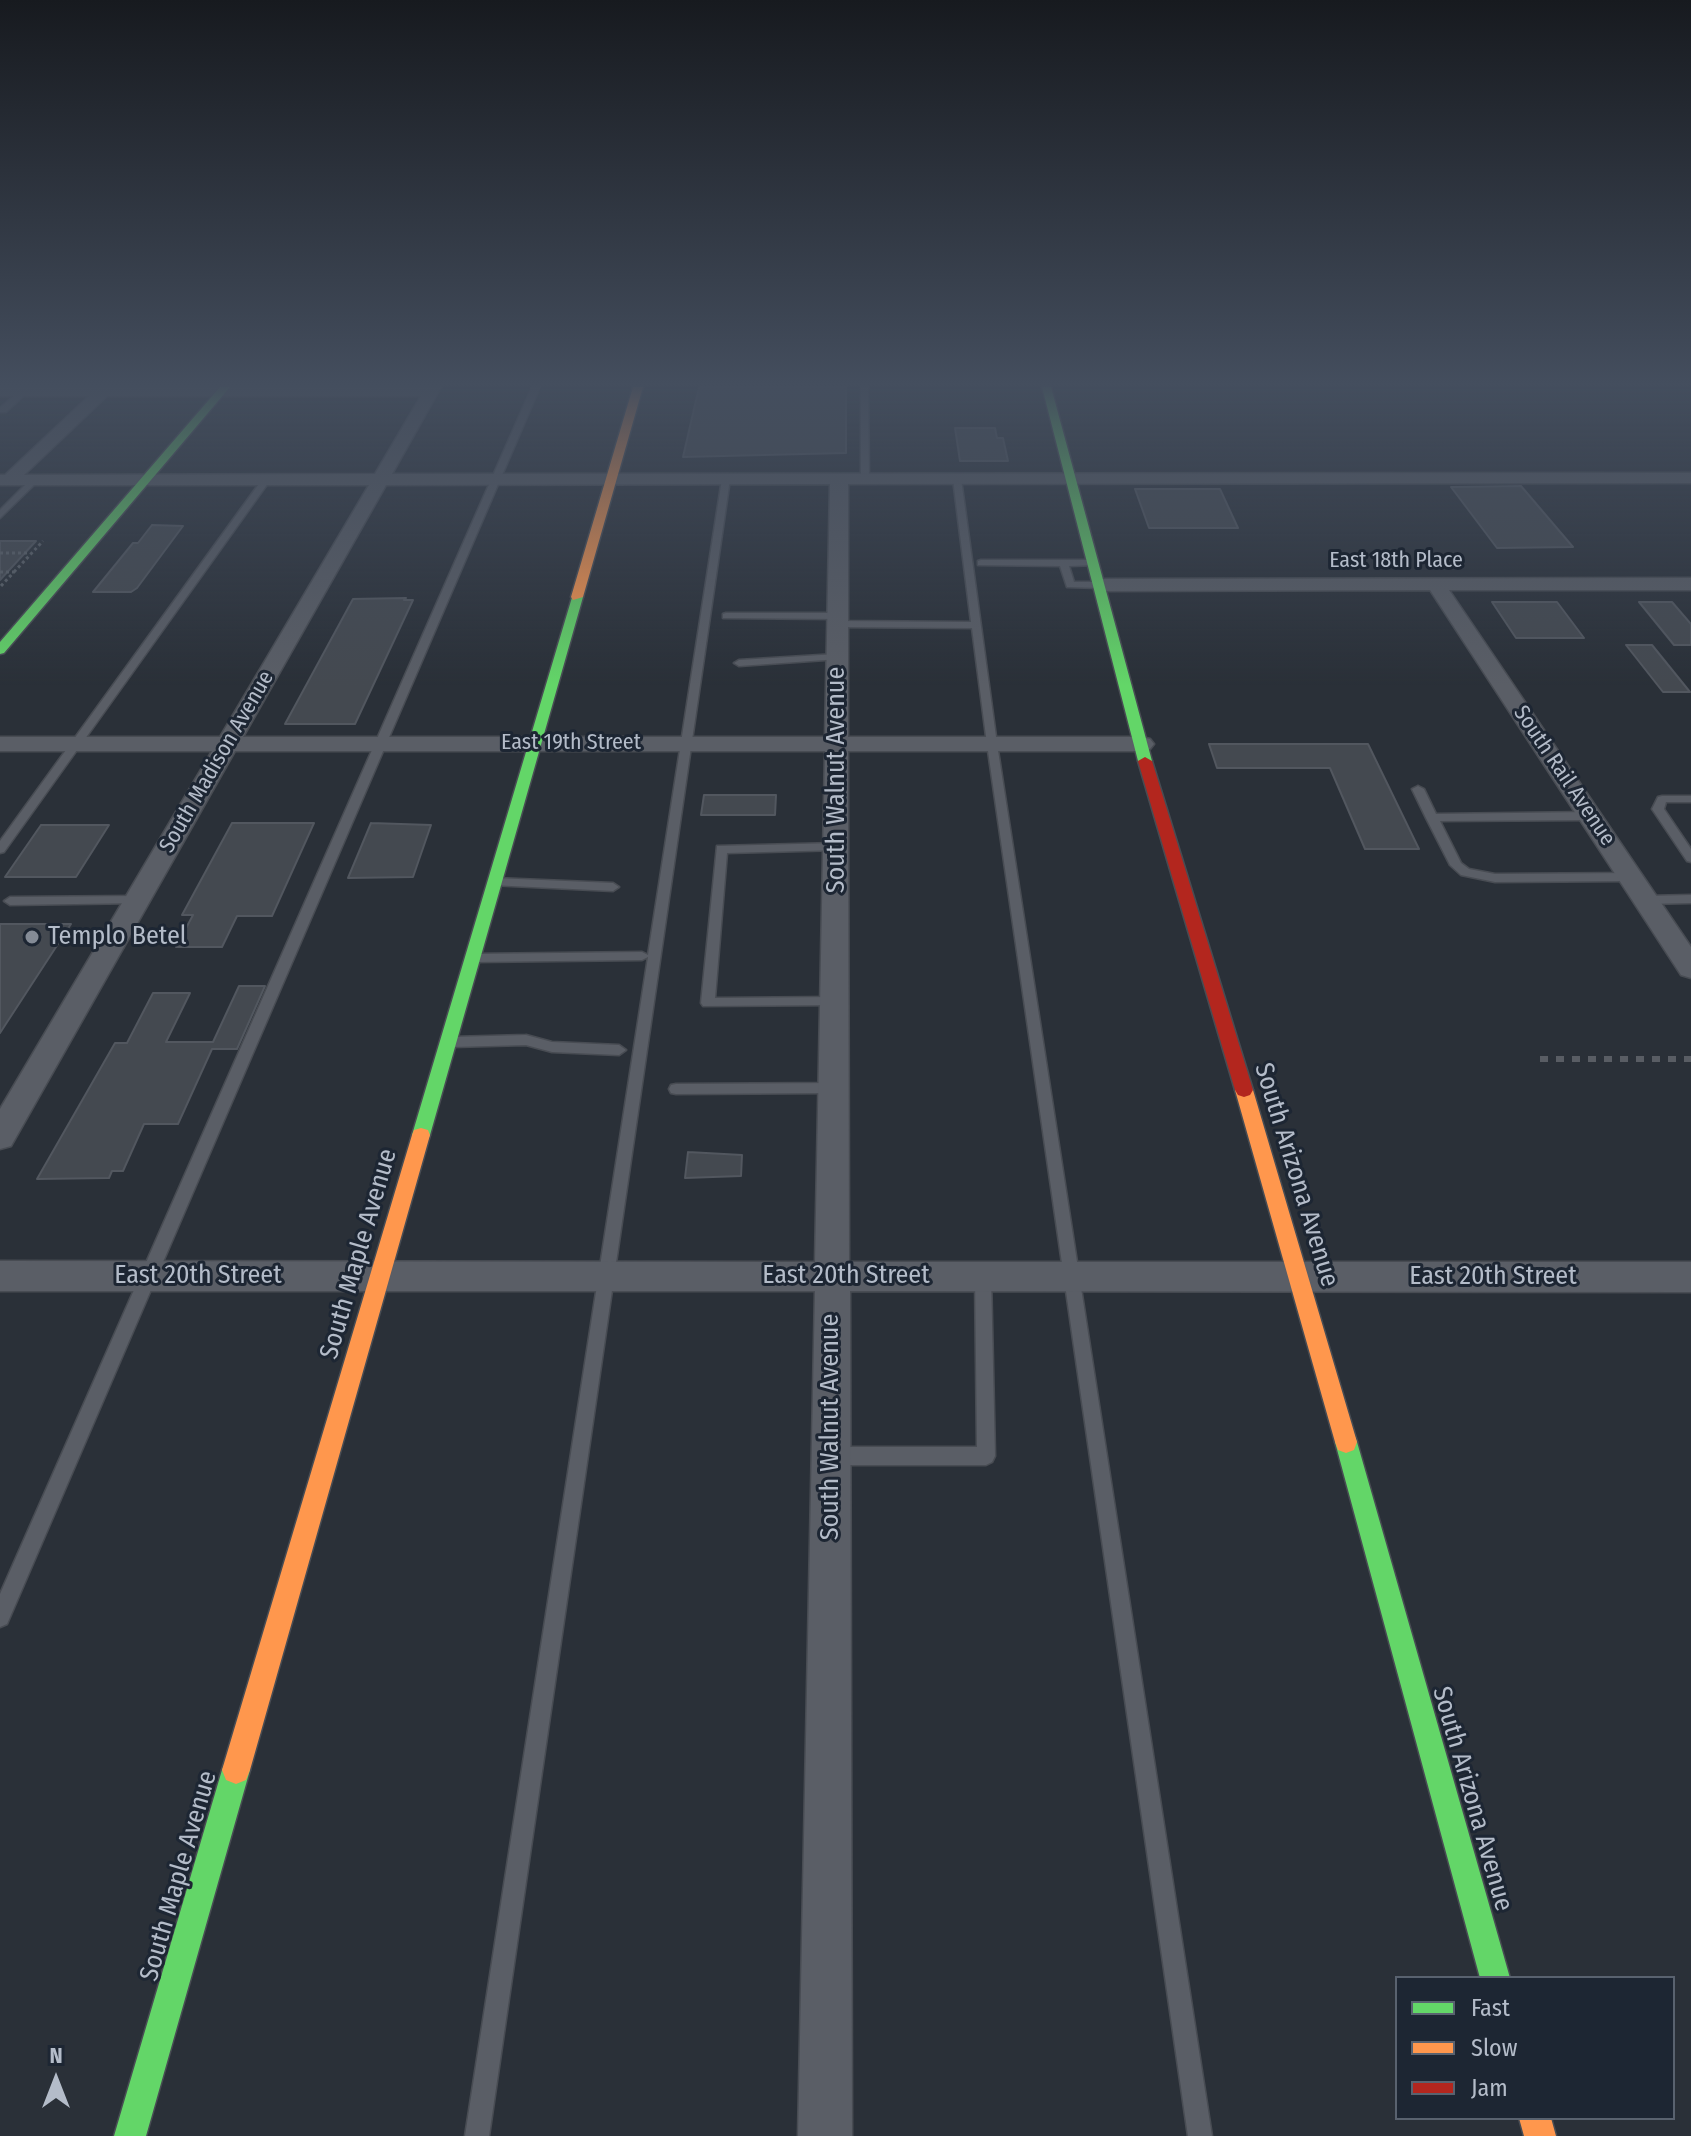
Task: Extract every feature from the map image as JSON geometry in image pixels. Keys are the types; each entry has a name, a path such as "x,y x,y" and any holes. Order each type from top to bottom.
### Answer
{"street":[{"path":"0,650 140,487"},
{"name":"South Madison Avenue","path":"0,1137 376,487"},
{"name":"South Maple Avenue","path":"130,2136 609,487"},
{"name":"South Walnut Avenue","path":"825,2136 837,632 851,487"},
{"name":"South Arizona Avenue","path":"1072,487 1142,744 1301,1278 1494,1976"},
{"name":"East 18th Place","path":"1101,585 1691,584"},
{"name":"South Rail Avenue","path":"1436,585 1691,968"},
{"name":"East 19th Street","path":"0,744 1142,744"},
{"name":"East 20th Street","path":"0,1276 1691,1277"}],"lane":[{"path":"0,515 28,487"},
{"path":"0,849 261,487"},
{"path":"0,1617 493,487"},
{"path":"477,2136 725,487"},
{"path":"958,487 992,744 1074,1276 1200,2136"},
{"path":"981,563 1094,563"},
{"path":"1064,563 1070,585 1101,585"},
{"path":"726,616 837,632 977,625"},
{"path":"739,663 837,632"},
{"path":"1418,789 1456,865 1465,872 1495,878 1631,877"},
{"path":"1691,799 1662,799 1658,809 1691,858"},
{"path":"1432,818 1590,816"},
{"path":"835,1002 708,1003 721,849 837,847"},
{"path":"494,882 613,887"},
{"path":"1646,900 1691,899"},
{"path":"10,901 137,900"},
{"path":"472,958 642,956"},
{"path":"448,1042 526,1040 552,1047 619,1050"},
{"path":"676,1089 834,1088"},
{"path":"831,1456 986,1456 983,1276"}],"path":[{"path":"0,587 43,541"},
{"path":"0,553 31,553"},
{"path":"1,571 14,572"}],"building":[{"path":"1451,487 1522,487 1573,547 1497,548"},
{"path":"1135,489 1220,489 1238,528 1149,528"},
{"path":"152,525 183,526 137,588 131,592 93,592 133,543 138,543"},
{"path":"0,541 36,541 0,580"},
{"path":"406,598 404,600 413,600 355,724 285,724 353,599"},
{"path":"1492,602 1557,602 1584,638 1516,638"},
{"path":"1639,602 1672,602 1691,624 1691,645 1674,645"},
{"path":"1626,645 1652,645 1690,692 1663,692"},
{"path":"1209,744 1368,744 1419,849 1365,849 1330,768 1217,768"},
{"path":"704,795 776,795 775,815 701,815"},
{"path":"232,823 314,823 272,916 237,916 222,947 176,947 193,915 182,915"},
{"path":"371,823 431,825 413,877 348,878"},
{"path":"41,825 109,825 76,877 5,877"},
{"path":"0,924 71,924 0,1033"},
{"path":"239,986 265,986 237,1049 212,1049 178,1124 144,1124 123,1171 112,1171 109,1178 37,1179 115,1043 127,1043 153,993 190,993 166,1042 213,1042"},
{"path":"688,1152 742,1155 741,1176 685,1178"}],"railway":[{"path":"1540,1059 1691,1059"}],"traffic: fast":[{"path":"0,650 140,487"},
{"path":"1072,487 1145,761"},
{"path":"421,1135 577,597"},
{"path":"1346,1442 1494,1976"},
{"path":"130,2136 236,1770"}],"traffic: slow":[{"path":"577,597 609,487"},
{"path":"1244,1090 1346,1442"},
{"path":"236,1770 421,1135"},
{"path":"1536,2120 1540,2136"}],"traffic: jam":[{"path":"1145,761 1244,1090"}],"place":[{"name":"Templo Betel","path":"32,937"}]}
